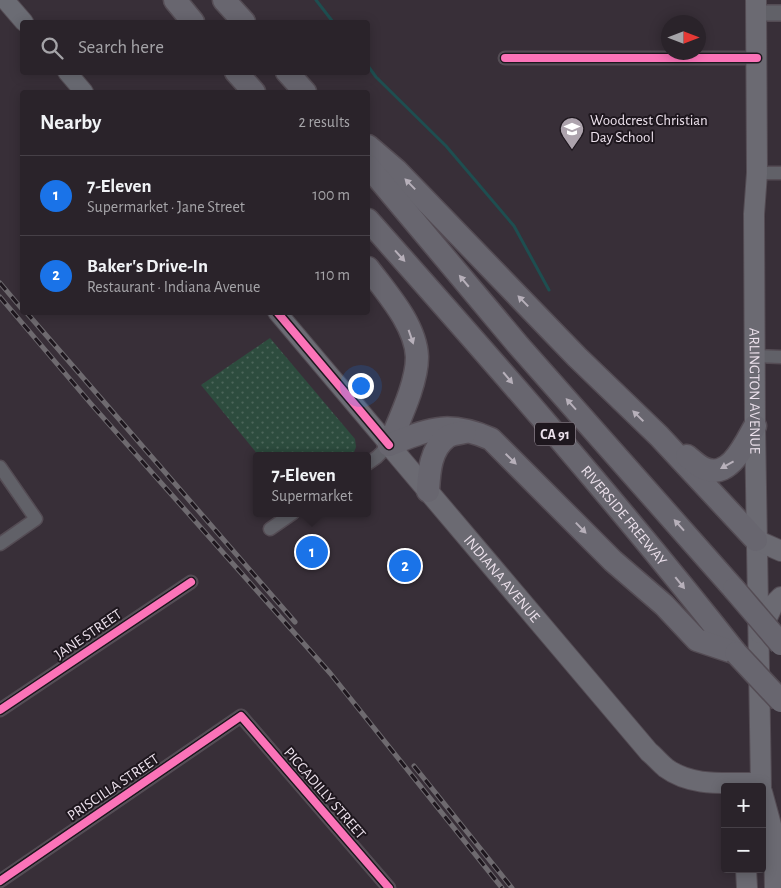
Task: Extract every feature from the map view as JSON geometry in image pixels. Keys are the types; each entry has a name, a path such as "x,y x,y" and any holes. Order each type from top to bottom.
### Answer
{"highway":[{"path":"175,0 191,20"},
{"path":"224,0 242,20"},
{"path":"228,75 236,90"},
{"path":"239,75 252,90"},
{"path":"290,75 303,90"},
{"path":"370,148 396,170 577,357 659,436 756,540"},
{"name":"CA 91","path":"370,168 519,346 781,644"},
{"name":"RIVERSIDE FREEWAY","path":"370,222 500,368 736,653 781,701"},
{"path":"370,271 398,307 413,340 417,357 406,404 389,445"},
{"path":"659,436 704,469 713,470 724,468 734,462 755,426"},
{"path":"389,445 428,430 448,428 472,431 491,439 613,561 664,605 697,640 736,653"},
{"path":"428,491 430,469 436,448 447,436 472,431"}],"main road":[{"path":"5,0 22,20"},
{"name":"ARLINGTON AVENUE","path":"756,6 757,173 754,214 754,356 761,783"},
{"path":"70,75 82,90"},
{"name":"INDIANA AVENUE","path":"280,315 649,752 666,768 679,776 698,782 721,784"},
{"path":"756,540 781,551"},
{"path":"758,637 774,605 781,597"},
{"name":"ARLINGTON AVENUE","path":"766,806 774,836 775,888"},
{"path":"746,873 747,888"}],"street":[{"path":"756,6 781,13"},
{"path":"504,58 756,58"},
{"path":"757,173 781,173"},
{"path":"754,356 781,357"},
{"path":"371,461 389,445"},
{"path":"0,467 36,519 0,544"},
{"path":"270,529 287,517"},
{"name":"JANE STREET","path":"0,710 191,582"},
{"name":"PRISCILLA STREET","path":"0,881 241,716"},
{"name":"PICCADILLY STREET","path":"241,716 389,888"}],"green space":[{"path":"270,338 355,439 356,447 354,452 256,452 201,385"}],"waterway":[{"path":"316,0 331,20"},
{"path":"370,69 376,77 446,146 514,226 549,290"}],"railway":[{"path":"0,283 20,307"},
{"path":"0,297 92,405 330,673 502,888"},
{"path":"29,315 295,622"},
{"path":"414,766 512,888"}],"cycle path":[{"path":"505,58 757,58"},
{"path":"280,315 389,445"},
{"path":"0,710 191,582"},
{"path":"0,881 241,716 389,888"}],"place":[{"name":"Woodcrest Christian Day School","path":"572,150"},
{"name":"7-Eleven","path":"312,552"},
{"name":"Baker's Drive-In","path":"405,566"}]}
